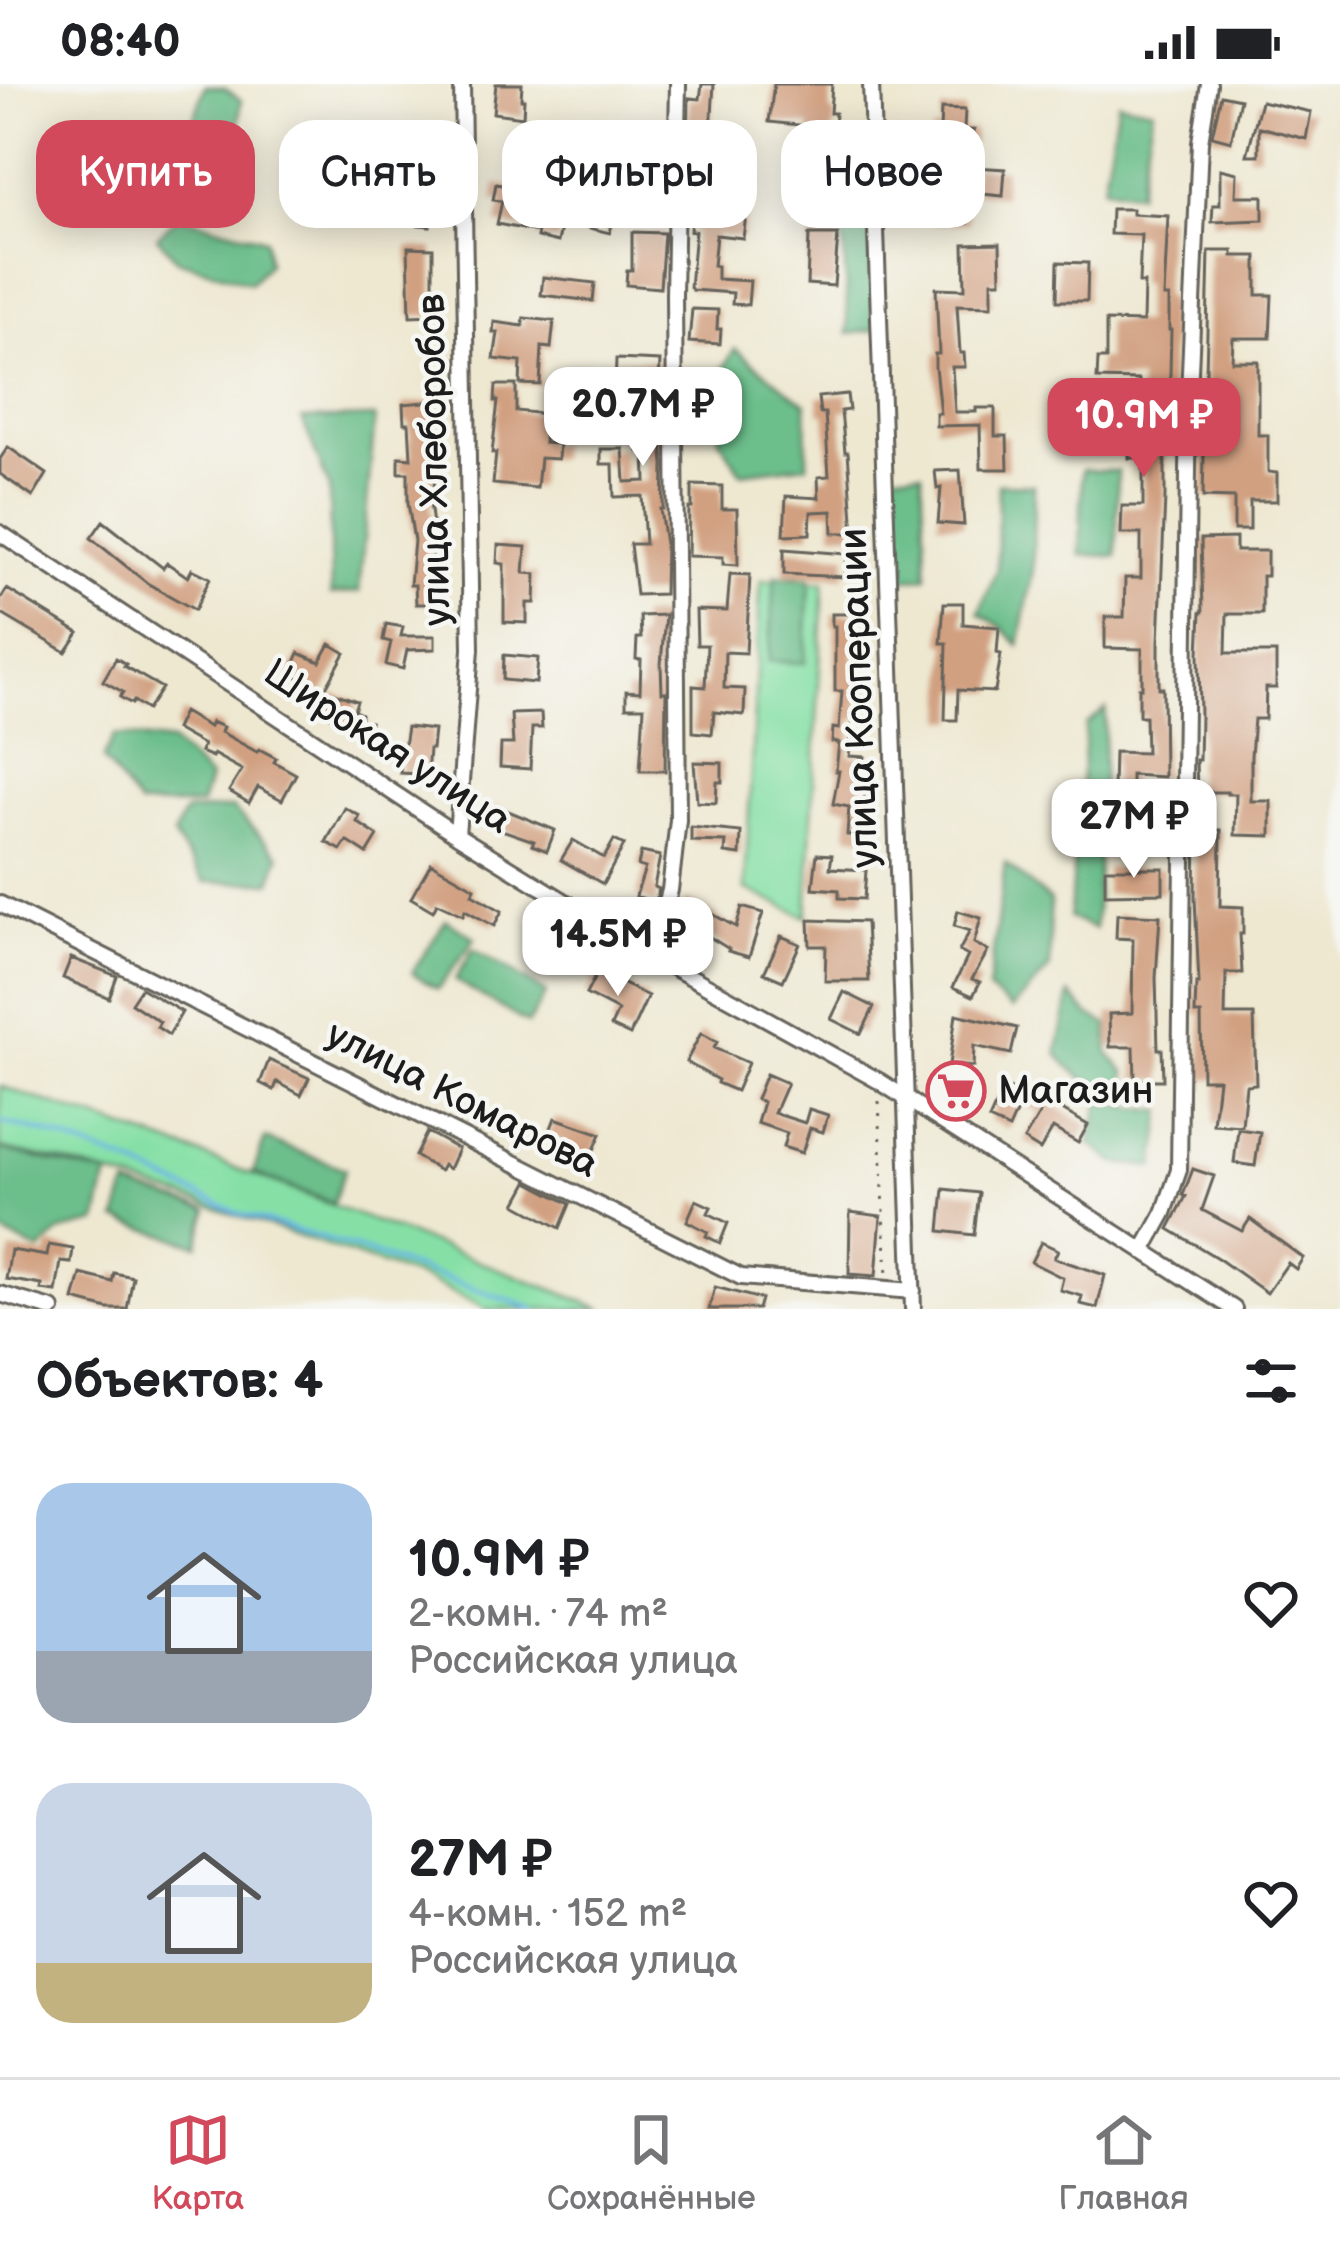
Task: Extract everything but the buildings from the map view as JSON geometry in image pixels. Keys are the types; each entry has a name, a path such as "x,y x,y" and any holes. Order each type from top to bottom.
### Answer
{"street":[{"name":"улица Хлеборобов","path":"457,835 471,649 462,84"},
{"path":"653,956 670,890 678,820 674,295 678,84"},
{"name":"улица Кооперации","path":"871,84 913,1309"},
{"path":"1142,1251 1164,1213 1179,1170 1191,348 1198,164 1209,84"},
{"name":"Широкая улица","path":"0,532 457,835 653,956 879,1081 1234,1309"},
{"name":"улица Комарова","path":"0,904 741,1276 913,1291"},
{"path":"0,1294 52,1309"}],"path":[{"path":"879,1081 887,1287"}],"green space":[{"path":"205,86 224,88 241,100 240,120 194,120"},
{"path":"1118,102 1153,109 1138,193 1103,187"},
{"path":"166,228 223,228 265,239 268,264 250,283 177,260 157,237"},
{"path":"843,228 870,228 876,330 848,334"},
{"path":"735,349 806,404 807,465 741,473 719,438 720,374"},
{"path":"375,417 359,592 331,595 329,487 302,419"},
{"path":"1082,470 1118,471 1116,556 1080,555"},
{"path":"895,472 922,472 927,576 899,580"},
{"path":"998,484 1034,485 1033,570 1019,645 979,613 997,569"},
{"path":"775,576 810,578 805,663 769,661"},
{"path":"761,580 824,582 807,917 745,889"},
{"path":"1106,709 1095,929 1069,918 1086,725"},
{"path":"115,735 171,742 209,778 201,805 139,806 103,759"},
{"path":"232,808 280,856 271,882 205,882 173,836 185,812"},
{"path":"1005,863 1050,901 1050,968 1012,1009 988,990"},
{"path":"446,920 475,938 438,989 412,973"},
{"path":"473,949 546,993 528,1024 455,980"},
{"path":"1070,994 1088,1014 1108,1025 1108,1053 1126,1072 1125,1091 1087,1080 1057,1054"},
{"path":"0,1086 191,1151 603,1309 487,1309 424,1279 183,1197 0,1148"},
{"path":"1100,1103 1163,1111 1155,1167 1115,1163 1090,1144"},
{"path":"265,1139 345,1169 333,1203 253,1173"},
{"path":"0,1149 108,1175 97,1223 61,1231 40,1251 0,1232"},
{"path":"127,1186 208,1210 198,1245 117,1220"}],"waterway":[{"path":"0,1122 128,1163 240,1214 534,1309"}],"place":[{"name":"Магазин","path":"956,1091"}]}
